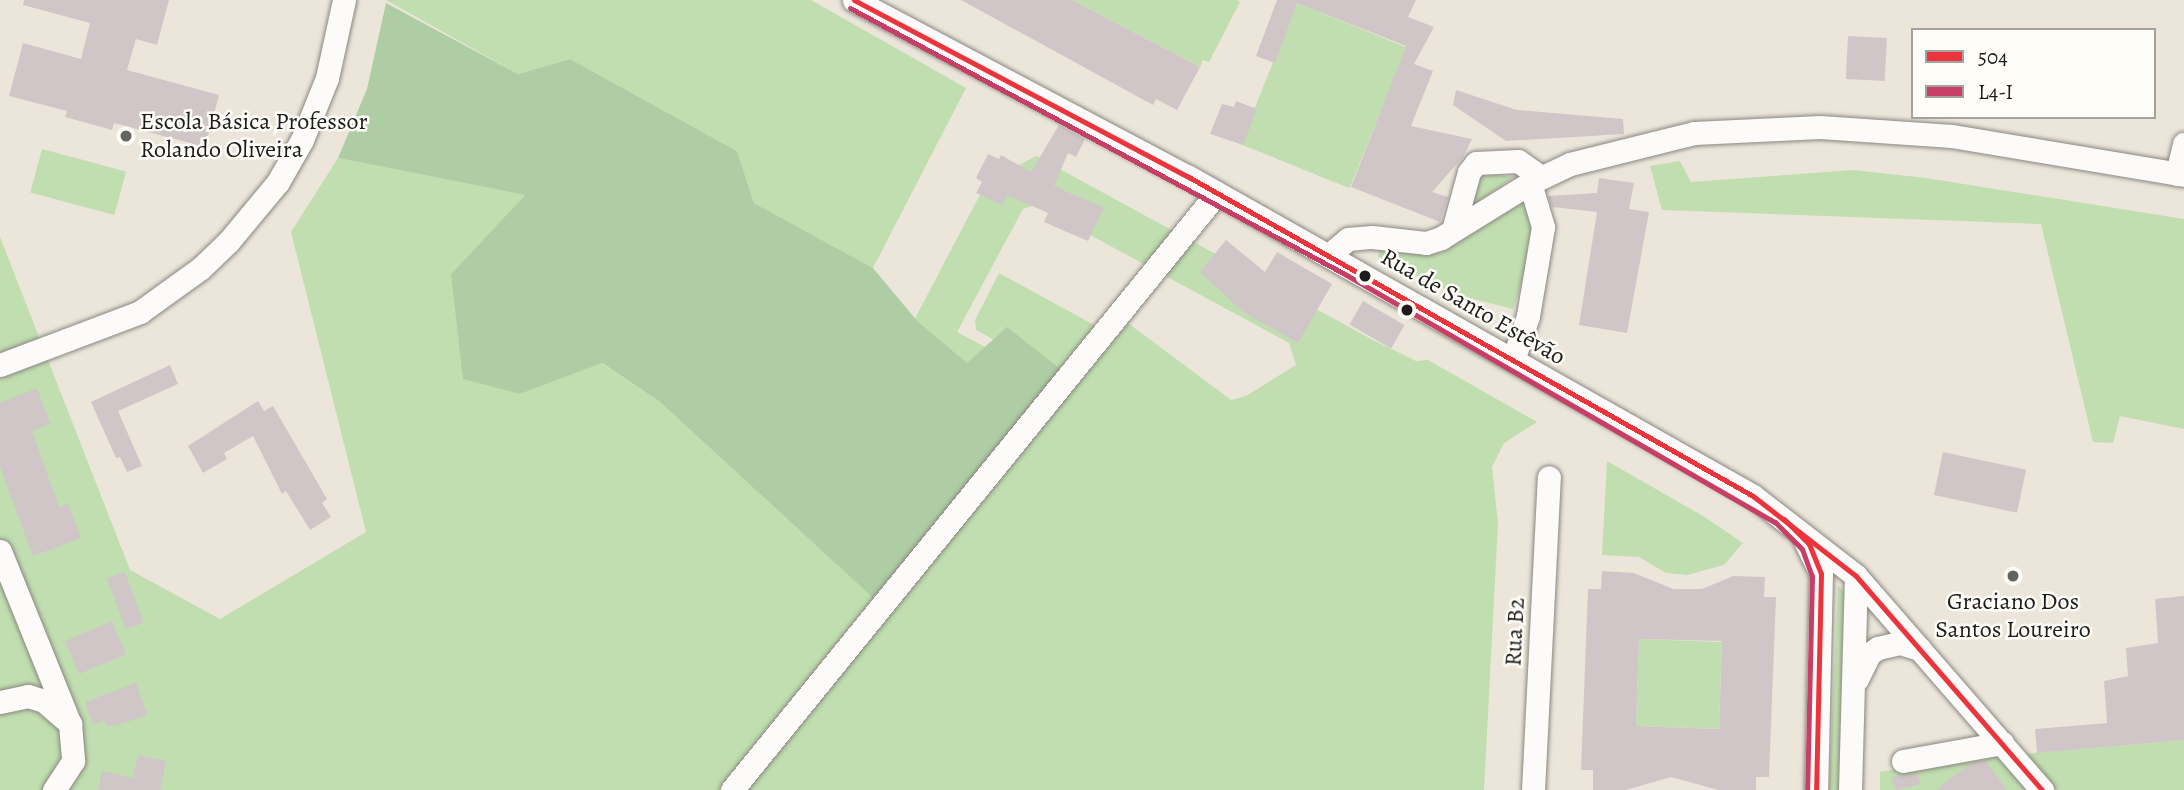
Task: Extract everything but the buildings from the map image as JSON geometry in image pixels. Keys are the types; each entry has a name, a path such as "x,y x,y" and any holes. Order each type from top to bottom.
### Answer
{"street":[{"name":"Rua de Santo Estêvão","path":"854,0 1329,255 1702,466 1780,515 1856,576 2042,790"},
{"path":"0,365 86,334 151,306 201,268 253,214 278,182 317,109 343,4"},
{"path":"1329,255 1348,239 1372,237 1426,243 1570,163 1694,133 1820,127 1952,136 2180,175 2184,144"},
{"path":"1453,230 1466,179 1476,163 1518,161 1536,180 1544,227 1528,316 1513,360"},
{"path":"732,790 1217,193"},
{"name":"Rua B2","path":"1532,790 1549,477"},
{"path":"1780,515 1817,558 1821,597 1816,790"},
{"path":"0,551 41,658 70,724 73,761 54,790"},
{"path":"1821,597 1836,575 1856,576 1850,790"},
{"path":"1853,688 1869,654 1878,648 1900,643 1920,649"},
{"path":"6,700 41,658"},
{"path":"6,700 44,701 70,724"},
{"path":"1903,761 2002,743"}],"green space":[{"path":"386,0 811,0 966,88 873,268 754,203 737,151 570,59 518,74"},
{"path":"1072,0 1240,2 1209,62 1203,60 1200,67"},
{"path":"386,3 518,74 570,59 737,151 754,203 873,268 918,322 967,363 1007,327 1063,371 873,598 660,402 602,363 520,394 463,379 451,274 525,195 338,158 367,89"},
{"path":"1297,3 1406,47 1349,188 1240,144"},
{"path":"42,149 126,172 114,215 30,192"},
{"path":"1036,156 1373,340 1416,361 1428,360 1537,422 1504,443 1492,467 1498,523 1484,790 740,790 1050,417 899,349 994,168 1019,165","holes":["1035,205 1289,343 1296,365 1246,396 1231,400 1128,323 1116,337 999,273 975,320 976,330 1076,385 1062,402 1007,372 1023,367 957,332 1023,209"]},
{"path":"338,158 525,195 451,274 520,394 601,363 660,402 873,598 719,790 0,790 0,237 130,570 220,619 366,532 291,232"},
{"path":"1680,161 1691,182 1853,170 1926,178 2184,219 2184,429 2120,416 2113,443 2093,442 2041,224 1662,210 1650,166"},
{"path":"1480,173 1514,177 1469,208"},
{"path":"1521,202 1525,203 1534,224 1524,277 1513,309 1458,295 1378,257 1379,250 1442,253"},
{"path":"1607,461 1703,516 1743,543 1724,565 1687,575 1666,573 1639,557 1602,555"},
{"path":"1838,586 1844,591 1839,790 1829,790"},
{"path":"1639,639 1722,642 1719,729 1636,726"},
{"path":"2184,740 2184,790 2056,790 2024,754"},
{"path":"1988,753 1997,754 2028,790 1880,790 1880,772"}],"transit line":[{"name":"504","path":"854,0 1187,176 1753,496 1856,576 2042,790"},
{"name":"L4-I","path":"850,8 1343,273 1775,522 1802,549 1812,576 1807,790"},
{"name":"504","path":"1784,519 1809,544 1821,574 1816,790"}],"place":[{"name":"Escola Básica Professor Rolando Oliveira","path":"126,136"},
{"name":"Graciano Dos Santos Loureiro","path":"2013,576"}]}
